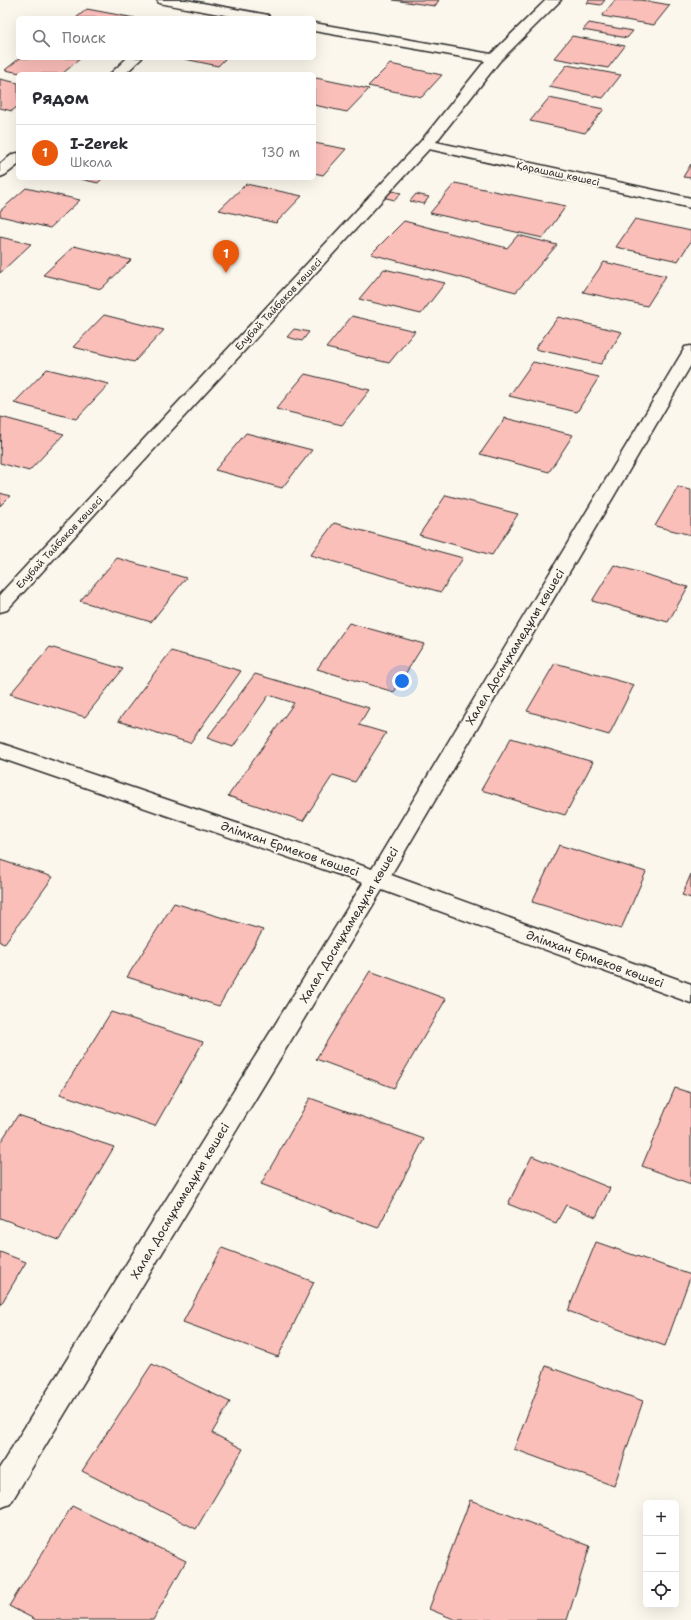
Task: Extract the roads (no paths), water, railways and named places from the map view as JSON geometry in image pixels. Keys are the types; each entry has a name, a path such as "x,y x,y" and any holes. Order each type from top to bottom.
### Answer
{"street":[{"path":"164,0 252,16"},
{"name":"Елубай Тайбеков көшесі","path":"0,606 426,144 494,59 554,0"},
{"path":"185,16 197,6"},
{"path":"316,27 494,59"},
{"path":"118,72 134,60"},
{"name":"Қарашаш көшесі","path":"426,144 691,202"},
{"path":"0,172 16,159"},
{"name":"Халел Досмұхамедұлы көшесі","path":"0,1494 377,879 691,351"},
{"name":"Әлімхан Ермеков көшесі","path":"0,750 377,879 691,994"}],"place":[{"name":"I-Zerek","path":"226,273"}]}
